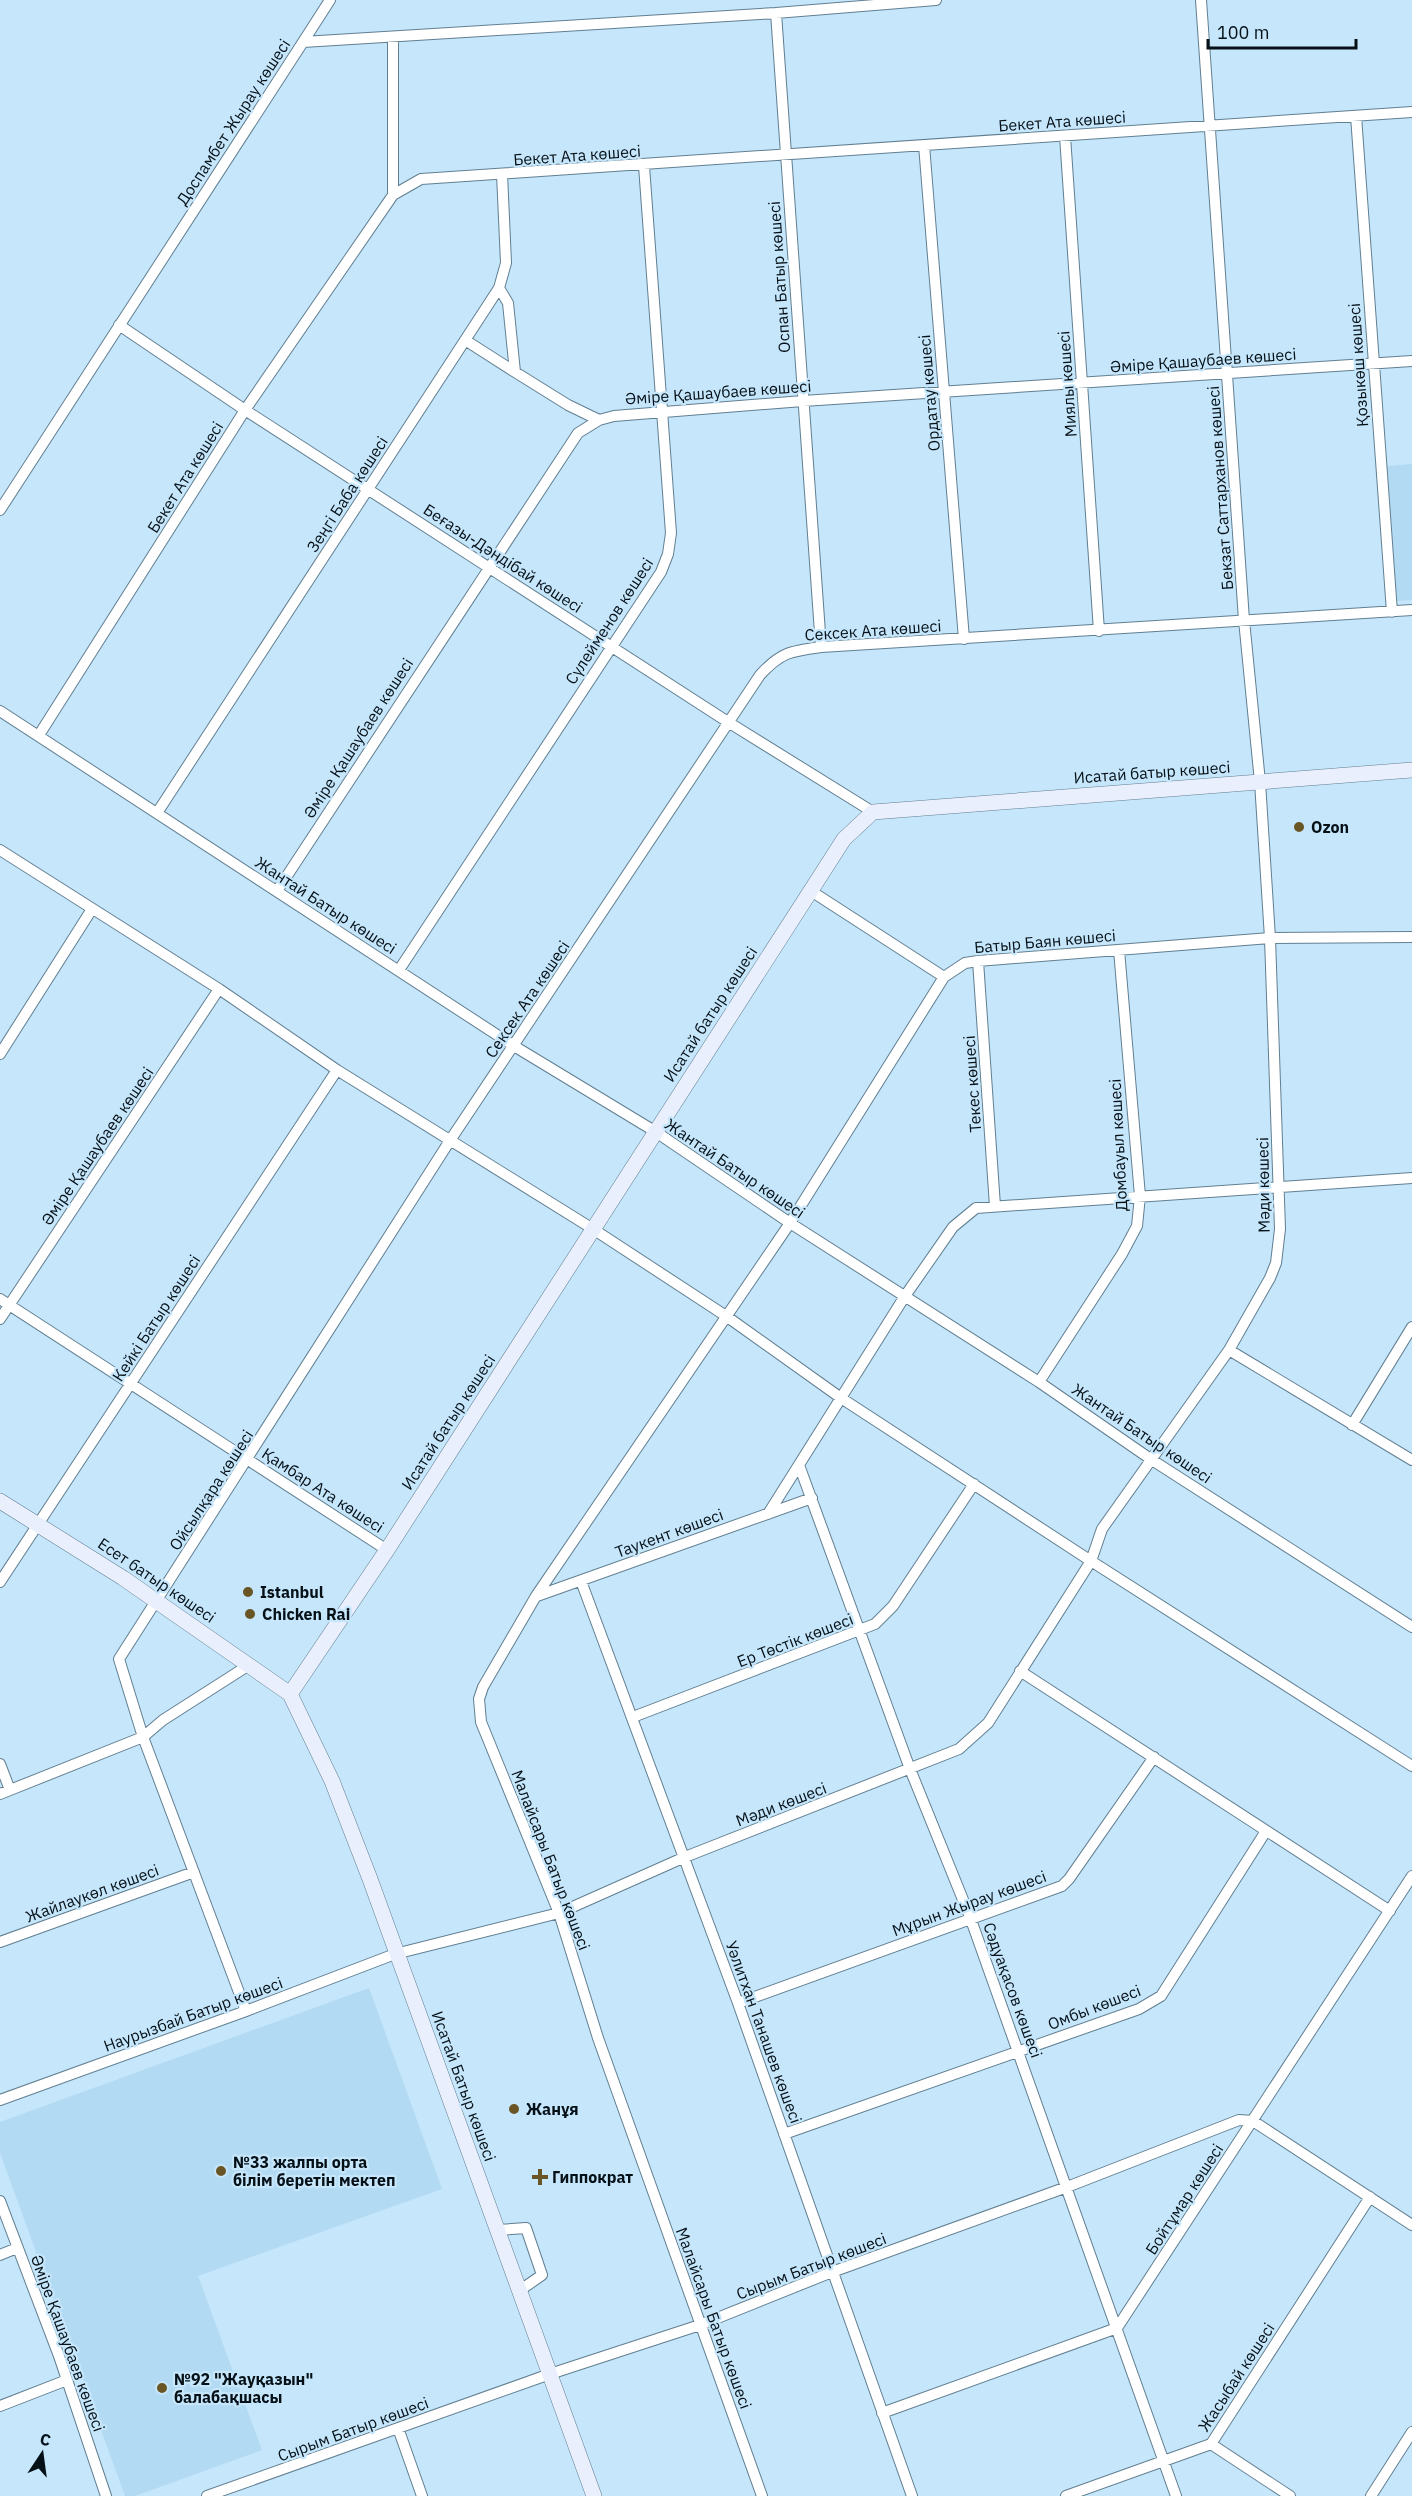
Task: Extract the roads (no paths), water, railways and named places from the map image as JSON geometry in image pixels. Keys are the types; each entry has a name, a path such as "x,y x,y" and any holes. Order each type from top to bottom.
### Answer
{"street":[{"path":"303,42 330,0"},
{"name":"Доспамбет Жырау көшесі","path":"0,510 303,42 776,13 936,0"},
{"name":"Бекзат Саттарханов көшесі","path":"1201,0 1244,620 1260,782 1270,938"},
{"name":"Оспан Батыр көшесі","path":"776,13 821,647"},
{"path":"393,37 393,195"},
{"name":"Бекет Ата көшесі","path":"39,735 245,410 393,195 421,179 644,166 1412,112"},
{"name":"Қозыкөш көшесі","path":"1356,116 1372,363 1392,612"},
{"name":"Миялы көшесі","path":"1065,136 1099,631"},
{"name":"Ордатау көшесі","path":"924,145 964,639"},
{"name":"Сүлейменов көшесі","path":"399,970 661,572 668,554 671,533 644,166"},
{"name":"Зеңгі Баба көшесі","path":"157,813 499,288 506,263 502,174"},
{"path":"499,288 508,303 515,372"},
{"name":"Беғазы-Дәндібай көшесі","path":"119,325 245,410 728,722 873,812"},
{"path":"465,340 568,405 599,420"},
{"name":"Әміре Қашаубаев көшесі","path":"277,891 578,433 599,420 614,416 803,401 1412,361"},
{"name":"Сексек Ата көшесі","path":"449,1142 728,722 760,675 775,658 789,652 821,647 1412,610"},
{"name":"Жантай Батыр көшесі","path":"0,711 514,1046 656,1132 790,1223 1039,1382 1152,1460 1412,1627"},
{"name":"Исатай батыр көшесі","path":"290,1694 387,1550 844,839 873,812 1412,770"},
{"path":"0,850 219,988 337,1070 449,1142 520,1182 593,1229 726,1316 841,1398 1412,1766"},
{"path":"726,1316 790,1223 944,976 811,891"},
{"path":"0,1054 92,909"},
{"name":"Батыр Баян көшесі","path":"944,976 965,963 978,961 1270,938 1412,937"},
{"name":"Мәди көшесі","path":"395,1954 559,1913 685,1857 959,1749 988,1723 1091,1561 1102,1529 1229,1350 1270,1278 1276,1263 1280,1229 1270,938"},
{"name":"Домбауыл көшесі","path":"1039,1382 1122,1254 1137,1226 1140,1196 1119,950"},
{"name":"Текес көшесі","path":"978,961 995,1206"},
{"name":"Әміре Қашаубаев көшесі","path":"0,1320 5,1302 219,988"},
{"name":"Кейкі Батыр көшесі","path":"0,1582 337,1070"},
{"name":"Ойсылқара көшесі","path":"246,2011 143,1737 119,1659 449,1142"},
{"path":"768,1514 905,1296 953,1227 976,1208 1412,1178"},
{"name":"Қамбар Ата көшесі","path":"5,1302 387,1550"},
{"name":"Малайсары Батыр көшесі","path":"726,1316 536,1596 483,1688 479,1699 479,1711 481,1722 559,1913 598,2038 762,2496"},
{"path":"1352,1425 1412,1327"},
{"path":"1229,1350 1412,1460"},
{"name":"Сәдуақасов көшесі","path":"799,1465 910,1769 970,1917 1176,2496"},
{"name":"Ер Төстік көшесі","path":"633,1717 875,1624 893,1606 974,1484"},
{"name":"Таукент көшесі","path":"536,1596 812,1498"},
{"name":"Есет батыр көшесі","path":"0,1502 87,1554 290,1694"},
{"name":"Уәлитхан Танашев көшесі","path":"581,1581 738,2003 912,2496"},
{"path":"0,1764 5,1792 143,1737 163,1720 249,1665"},
{"path":"1020,1671 1390,1911"},
{"name":"Исатай Батыр көшесі","path":"290,1694 332,1781 370,1879 395,1954 594,2496"},
{"name":"Мұрын Жырау көшесі","path":"738,2003 970,1917 1062,1886 1154,1757"},
{"name":"Омбы көшесі","path":"784,2134 1138,2009 1161,1996 1266,1831"},
{"name":"Жайлаукөл көшесі","path":"0,1942 194,1872"},
{"name":"Бойтұмар көшесі","path":"1117,2328 1412,1876"},
{"name":"Наурызбай Батыр көшесі","path":"0,2100 246,2011 395,1954"},
{"name":"Сырым Батыр көшесі","path":"207,2496 550,2374 700,2325 832,2272 1067,2187 1239,2120 1253,2121"},
{"path":"1253,2121 1412,2225"},
{"name":"Жасыбай көшесі","path":"1066,2496 1211,2444 1370,2197"},
{"name":"Әміре Қашаубаев көшесі","path":"0,2201 67,2380 106,2496"},
{"path":"498,2230 526,2228 542,2275 519,2290"},
{"path":"0,2254 17,2248"},
{"path":"882,2414 1117,2328"},
{"path":"0,2406 67,2380"},
{"path":"398,2428 422,2496"},
{"path":"1371,2496 1412,2432"},
{"path":"1211,2444 1290,2496"}],"place":[{"name":"Ozon","path":"1299,827"},
{"name":"Istanbul","path":"248,1592"},
{"name":"Chicken Rai","path":"250,1614"},
{"name":"Жанұя","path":"514,2109"},
{"name":"№33 жалпы орта білім беретін мектеп","path":"221,2171"},
{"name":"Гиппократ","path":"540,2177"},
{"name":"№92 \"Жауқазын\" балабақшасы","path":"162,2388"}]}
